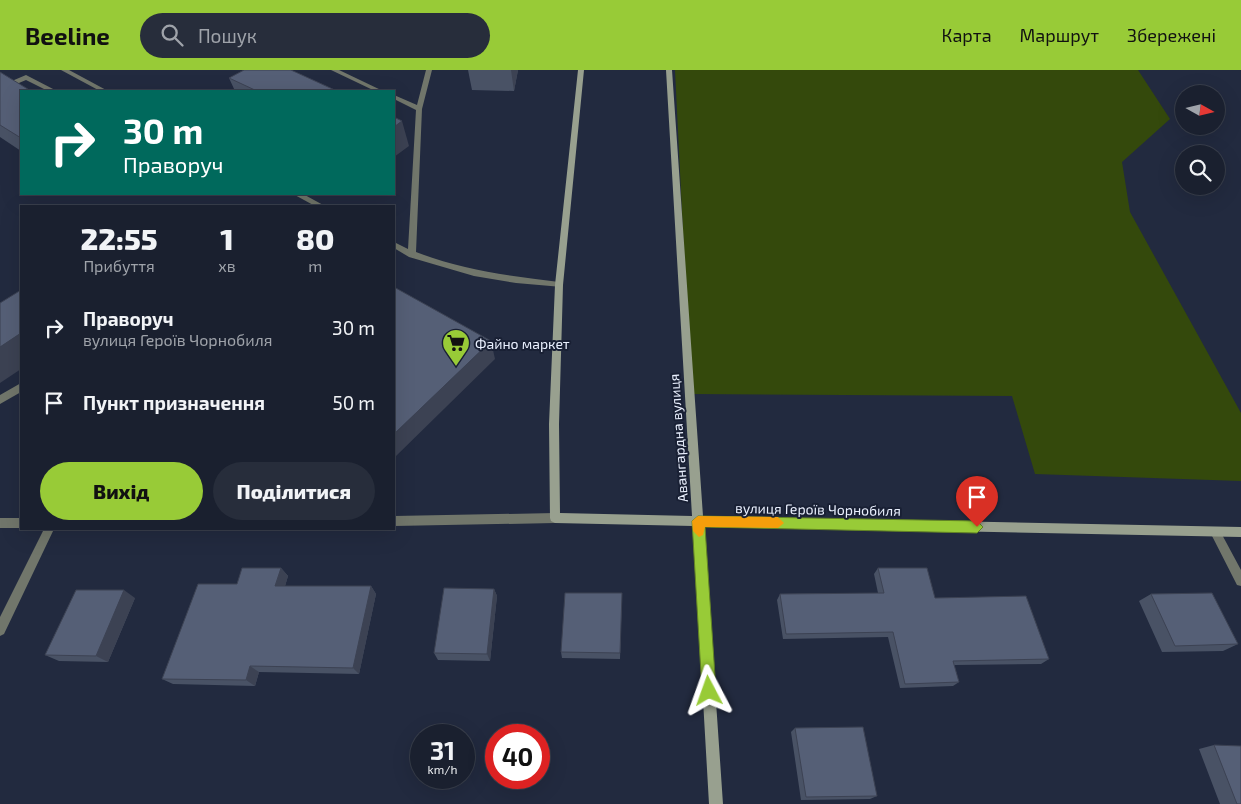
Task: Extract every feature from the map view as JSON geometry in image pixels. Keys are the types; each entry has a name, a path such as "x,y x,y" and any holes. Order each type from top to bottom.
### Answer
{"street":[{"path":"64,70 103,90"},
{"path":"334,70 378,90"},
{"path":"412,255 419,109 429,70"},
{"path":"555,518 554,424 559,285 581,70"},
{"name":"Авангардна вулиця","path":"669,70 716,804"},
{"path":"0,89 26,77 51,90"},
{"path":"395,97 419,109"},
{"path":"299,195 319,205"},
{"path":"395,246 412,255 480,276 559,285"},
{"path":"0,400 20,388"},
{"name":"вулиця Героїв Чорнобиля","path":"395,522 555,518 1241,532"},
{"path":"0,523 20,523"},
{"path":"0,630 49,530"},
{"path":"1216,532 1241,580"}],"green space":[{"path":"675,70 1138,70 1170,119 1122,162 1130,212 1241,413 1241,481 1035,474 1012,396 691,394"}],"building":[{"path":"244,70 291,70 335,90 255,90 229,78"},
{"path":"0,72 29,90 20,90 20,137 0,125"},
{"path":"395,118 402,121 395,126"},
{"path":"395,288 491,341 395,433"},
{"path":"20,291 20,334 0,347 0,303"},
{"path":"242,568 281,568 275,586 371,586 353,668 250,666 246,680 162,679 198,584 237,584"},
{"path":"878,568 927,568 935,598 1026,596 1049,659 953,661 959,682 905,684 893,632 786,634 780,594 884,593"},
{"path":"444,588 494,589 487,654 434,653"},
{"path":"76,590 124,590 96,656 45,655"},
{"path":"565,593 622,593 620,653 561,652"},
{"path":"1212,593 1238,644 1175,646 1151,594"},
{"path":"863,727 877,796 806,797 795,728"},
{"path":"1214,745 1241,746 1241,804 1237,804"}],"slow traffic":[{"path":"699,531 698,521 778,523"}],"place":[{"name":"Файно маркет","path":"456,367"}],"route":[{"path":"709,691 698,521 977,527"}]}
